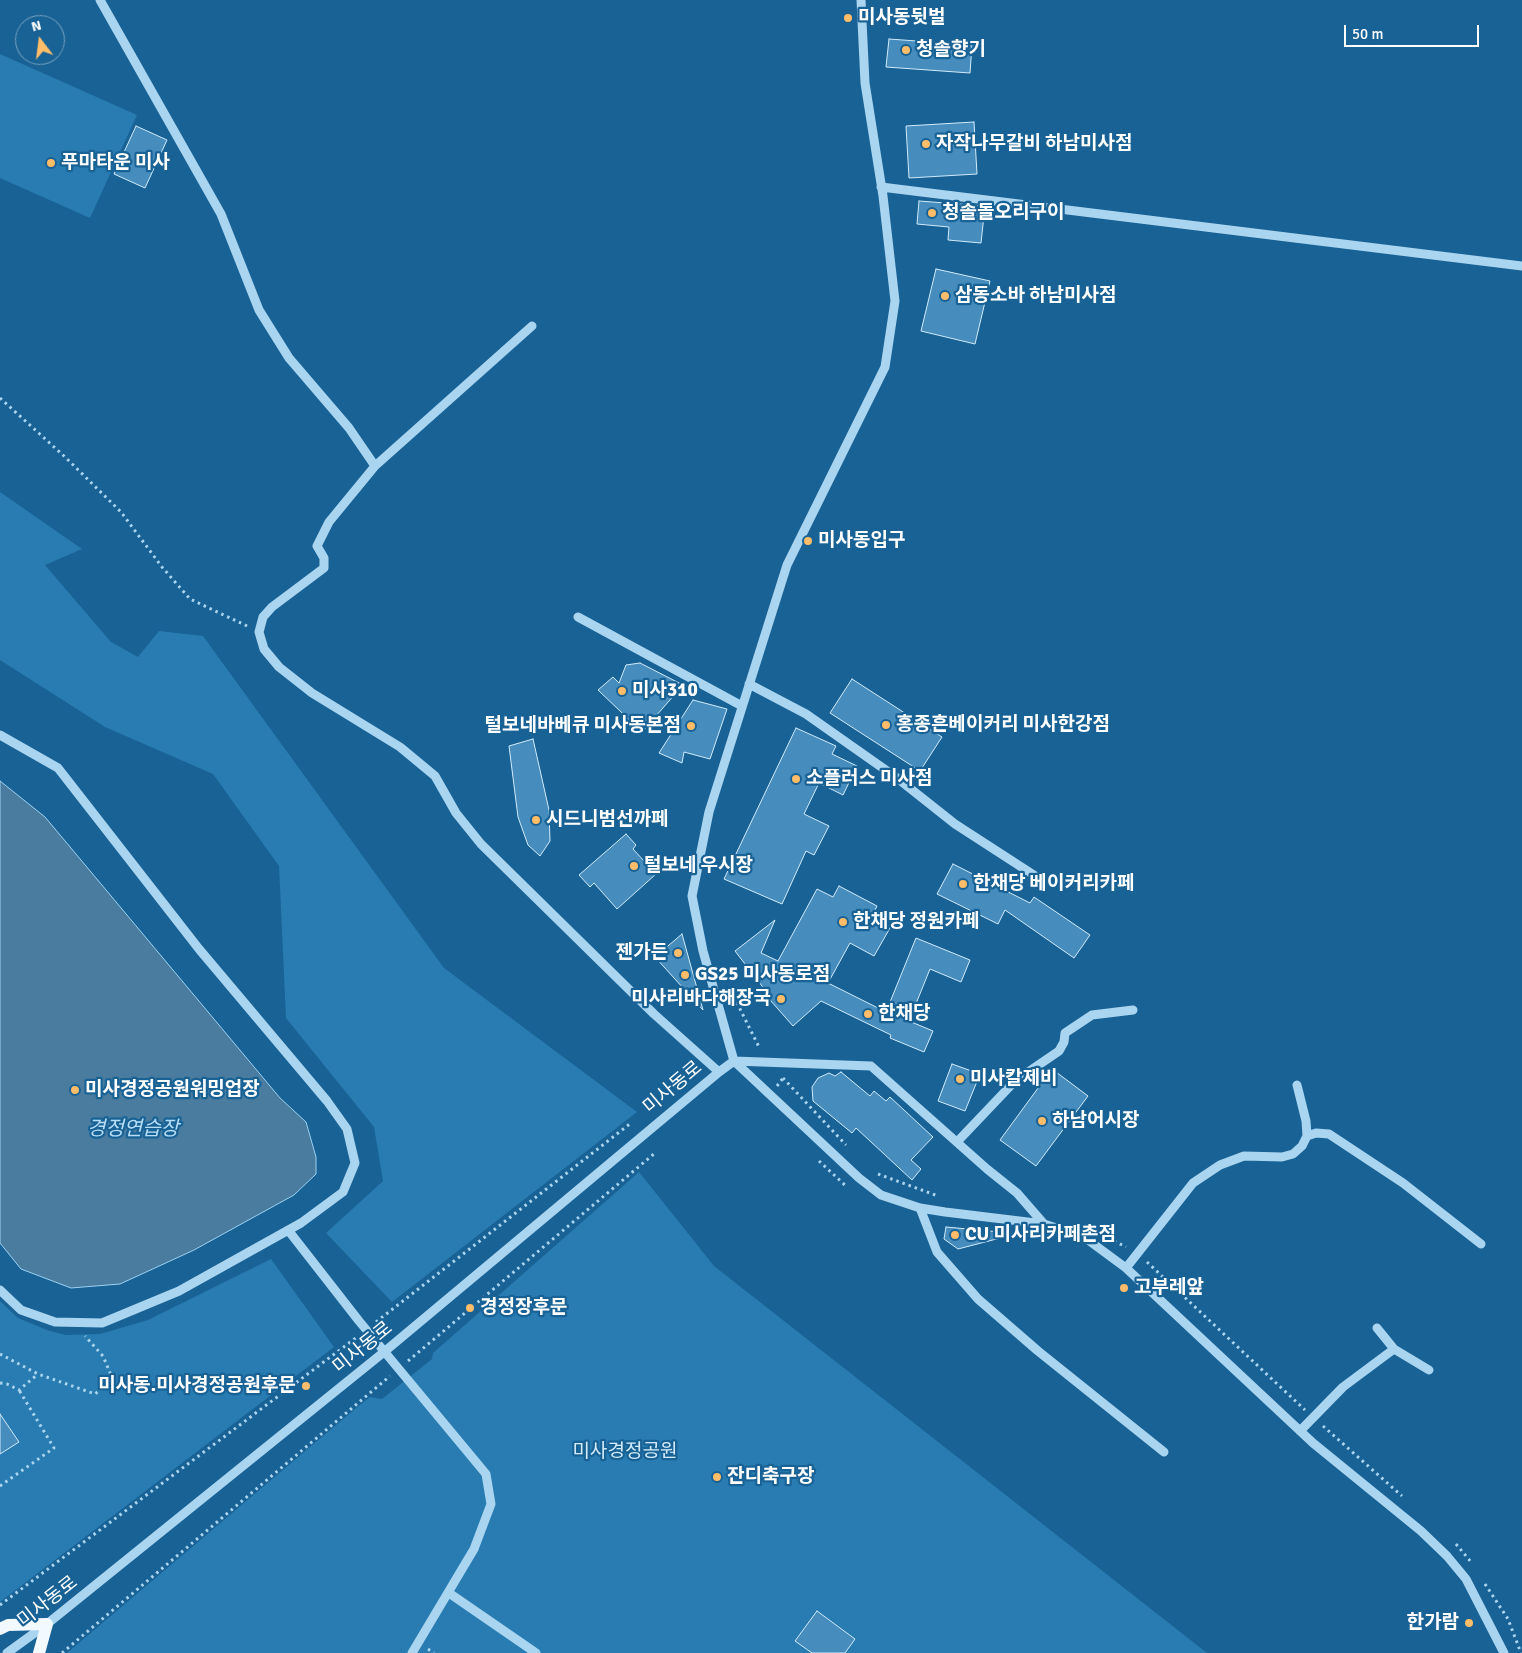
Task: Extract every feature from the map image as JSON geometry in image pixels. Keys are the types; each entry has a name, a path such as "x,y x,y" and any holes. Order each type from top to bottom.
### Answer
{"main road":[{"path":"0,1628 8,1625 47,1624 39,1653"}],"street":[{"path":"100,0 221,214 259,310 288,357 349,428 375,466"},
{"path":"860,0 865,83 881,188 894,301 885,367 786,565 709,812 692,896 703,951 734,1061 859,1178 880,1195 920,1208 1044,1224 1084,1237 1126,1268 1300,1431 1420,1531 1447,1556 1466,1579 1484,1610 1504,1653"},
{"path":"881,188 1522,266"},
{"path":"532,326 375,466 329,522 317,546 324,558 324,568 272,607 263,617 259,632 264,649 278,667 312,693 400,747 435,776 456,813 482,844 654,1014 718,1072"},
{"path":"578,617 742,706"},
{"path":"749,684 806,714 896,778 955,824 1043,881"},
{"path":"0,735 58,768 199,949 268,1029 347,1129 355,1163 343,1192 288,1230 179,1291 102,1323 55,1322 22,1310 0,1290"},
{"path":"957,1142 1015,1080 1059,1051 1064,1042 1065,1033 1092,1015 1133,1010"},
{"path":"734,1061 871,1066 1017,1193 1044,1224"},
{"name":"미사동로","path":"7,1653 47,1624 384,1352 718,1072 734,1061"},
{"path":"1126,1268 1193,1182 1220,1165 1244,1156 1266,1154 1282,1157 1293,1154 1302,1146 1307,1136 1297,1085"},
{"path":"1307,1136 1316,1133 1328,1134 1404,1182 1481,1244"},
{"path":"920,1208 936,1252 978,1299 1038,1351 1164,1452"},
{"path":"288,1230 366,1330 486,1474 491,1504 474,1549 412,1653"},
{"path":"1378,1328 1394,1349 1430,1370"},
{"path":"1300,1431 1343,1387 1394,1349"},
{"path":"449,1593 536,1653"}],"path":[{"path":"0,398 64,456 121,512 162,567 190,599 259,632"},
{"path":"0,1605 366,1330 630,1123"},
{"path":"62,1653 655,1153"},
{"path":"0,1354 38,1374 95,1394 106,1385 111,1375 103,1356 74,1323"},
{"path":"19,1390 38,1374"},
{"path":"0,1383 19,1390 54,1448 0,1486"}],"green space":[{"path":"0,54 15,61 15,65 25,65 137,115 90,218 0,178"},
{"path":"0,492 82,549 45,565 111,642 138,657 159,631 203,636 444,968 637,1112 392,1302 326,1233 383,1181 374,1127 286,1018 279,866 213,774 105,727 0,660"},
{"name":"미사경정공원","path":"639,1172 714,1266 1207,1653 67,1653 356,1408 370,1397 382,1399 432,1359 433,1353"},
{"path":"271,1259 334,1347 0,1602 0,1301 18,1318 47,1330 65,1335 100,1334 148,1320"}],"water":[{"name":"경정연습장","path":"0,781 45,817 280,1098 306,1122 316,1157 316,1174 294,1195 194,1250 120,1284 71,1288 21,1269 0,1243"}],"building":[{"path":"889,39 972,45 970,73 886,67"},
{"path":"974,122 977,174 909,178 906,126"},
{"path":"136,126 167,140 145,188 114,174"},
{"path":"919,201 985,206 981,243 948,240 949,227 917,224"},
{"path":"936,269 990,281 975,344 921,331"},
{"path":"640,663 683,685 642,732 598,690 613,677 619,683 626,665"},
{"name":"홍종흔베이커리 미사한강점","path":"852,679 942,737 920,771 830,713"},
{"path":"693,700 727,709 710,759 684,752 682,763 659,753"},
{"path":"796,728 836,746 832,754 857,766 843,795 819,783 804,814 829,826 814,855 806,851 782,904 724,879"},
{"path":"533,739 549,810 550,841 540,856 528,845 518,817 509,746"},
{"path":"626,834 636,845 633,849 656,874 617,909 594,883 590,887 579,875"},
{"path":"953,864 1030,903 1034,897 1090,935 1074,958 1005,910 998,924 937,894"},
{"path":"839,886 877,906 871,918 890,928 874,956 850,943 828,983 886,1012 916,938 970,960 961,982 930,969 909,1021 933,1031 924,1052 890,1038 891,1035 821,1001 793,1026 763,992 765,990 735,951 775,920 761,953 778,961 817,889 833,897"},
{"path":"682,934 703,1010 655,957"},
{"path":"952,1064 980,1074 965,1111 938,1101"},
{"path":"1052,1069 1088,1096 1036,1166 1000,1140"},
{"path":"841,1072 870,1096 874,1091 886,1101 890,1097 933,1137 911,1160 921,1169 912,1180 856,1128 852,1133 813,1101 812,1087 818,1078 829,1073 835,1076"},
{"path":"946,1227 1011,1233 1012,1235 958,1249 944,1239"},
{"path":"0,1414 19,1442 0,1454"},
{"path":"817,1611 855,1639 845,1653 812,1653 795,1641"}],"place":[{"name":"미사동뒷벌","path":"848,18"},
{"name":"청솔향기","path":"906,50"},
{"name":"자작나무갈비 하남미사점","path":"926,144"},
{"name":"푸마타운 미사","path":"51,163"},
{"name":"청솔돌오리구이","path":"932,213"},
{"name":"삼동소바 하남미사점","path":"945,296"},
{"name":"미사동입구","path":"808,541"},
{"name":"미사310","path":"622,691"},
{"name":"홍종흔베이커리 미사한강점","path":"886,725"},
{"name":"털보네바베큐 미사동본점","path":"691,726"},
{"name":"소플러스 미사점","path":"796,779"},
{"name":"시드니범선까페","path":"536,820"},
{"name":"털보네 우시장","path":"634,866"},
{"name":"한채당 베이커리카페","path":"963,884"},
{"name":"한채당 정원카페","path":"843,922"},
{"name":"젠가든","path":"678,953"},
{"name":"GS25 미사동로점","path":"685,975"},
{"name":"미사리바다해장국","path":"781,999"},
{"name":"한채당","path":"868,1014"},
{"name":"미사칼제비","path":"960,1079"},
{"name":"미사경정공원워밍업장","path":"75,1090"},
{"name":"하남어시장","path":"1042,1121"},
{"name":"CU 미사리카페촌점","path":"955,1235"},
{"name":"고부레앞","path":"1124,1288"},
{"name":"경정장후문","path":"470,1308"},
{"name":"미사동.미사경정공원후문","path":"306,1386"},
{"name":"잔디축구장","path":"717,1477"},
{"name":"한가람","path":"1469,1623"}]}
